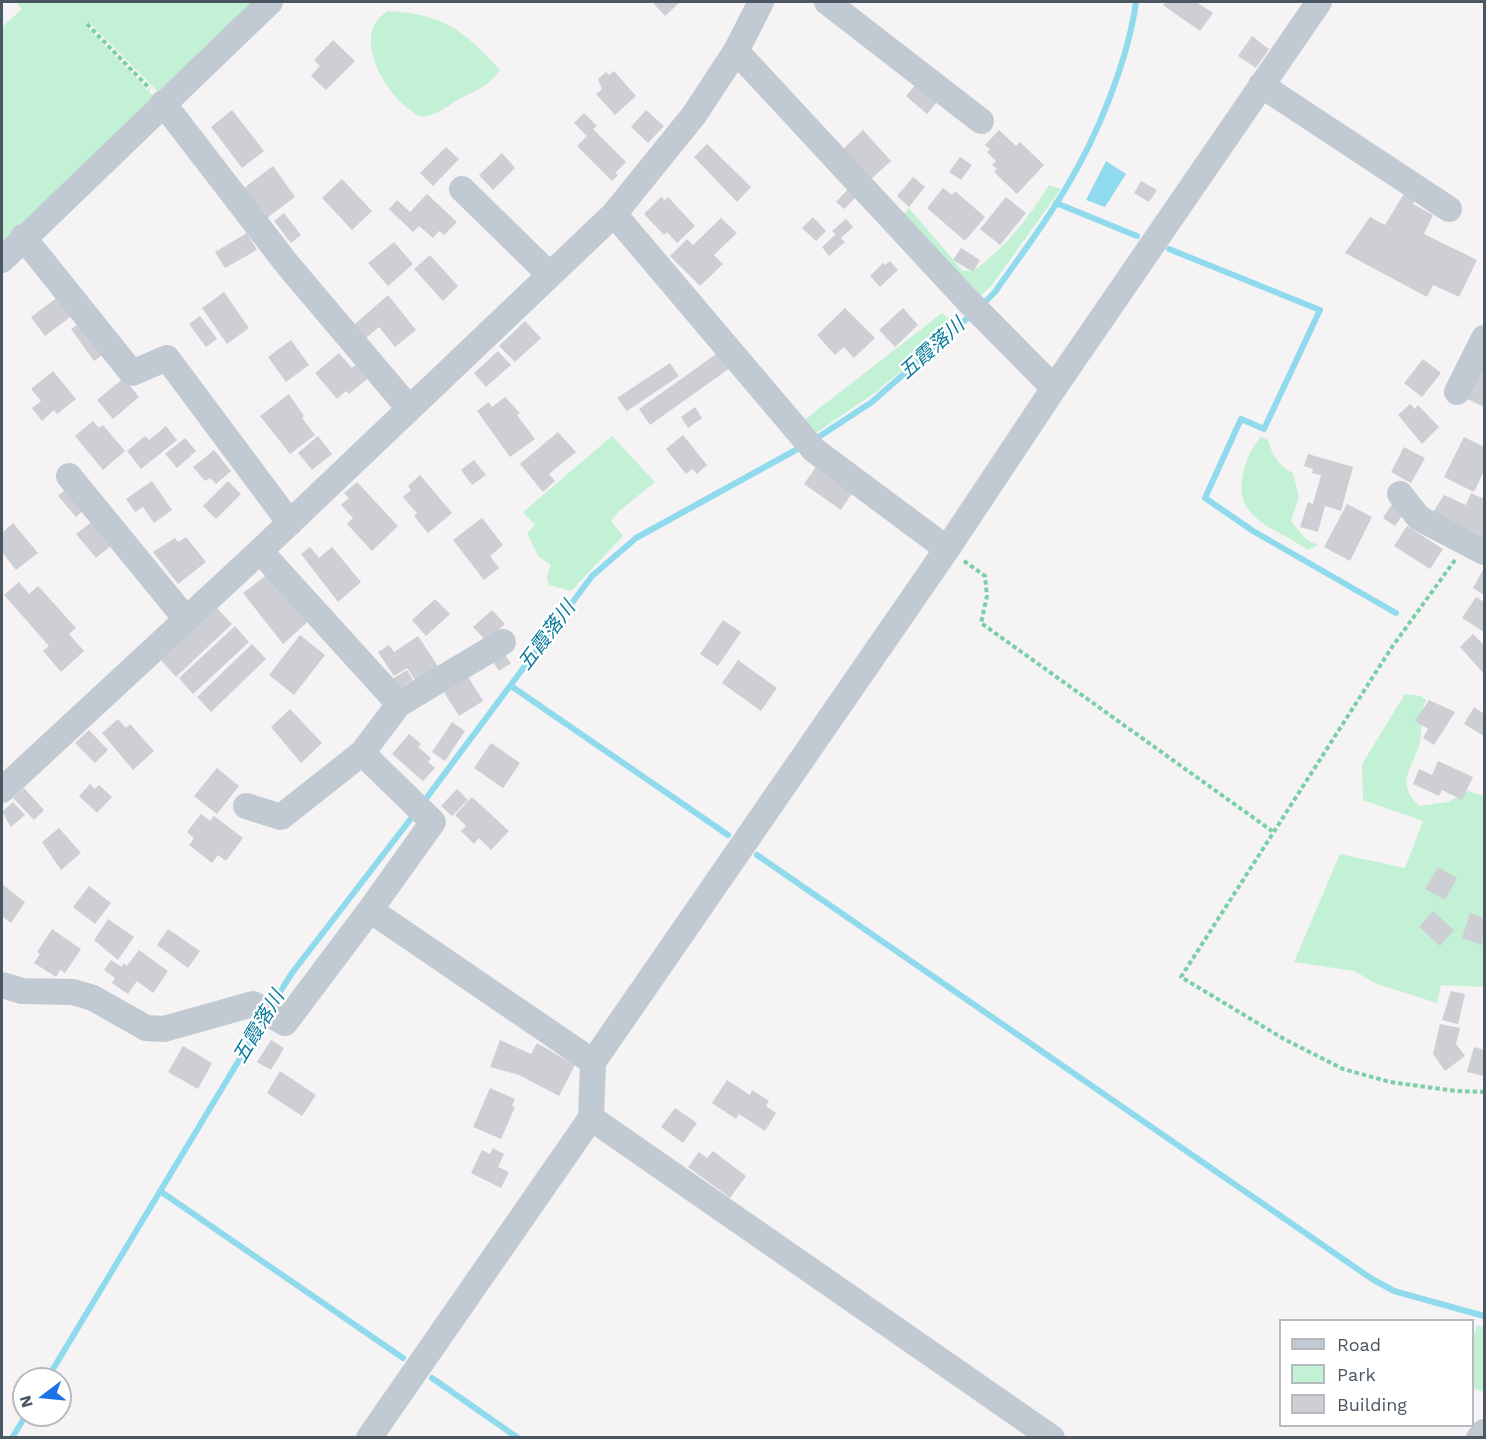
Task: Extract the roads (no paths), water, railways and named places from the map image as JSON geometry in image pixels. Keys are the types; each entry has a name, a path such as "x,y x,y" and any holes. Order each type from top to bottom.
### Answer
{"street":[{"path":"2,260 163,102 270,2"},
{"path":"827,2 981,121"},
{"path":"369,1437 591,1118 593,1062 947,549 1054,388 1319,2"},
{"path":"2,790 290,523 408,407 615,214 694,115 736,51 752,7"},
{"path":"736,51 976,309 1054,388"},
{"path":"1261,85 1449,209"},
{"path":"163,102 287,264 408,407"},
{"path":"462,189 550,275"},
{"path":"615,214 809,445 947,549"},
{"path":"23,237 132,373 167,358 290,523"},
{"path":"1456,392 1485,338"},
{"path":"69,476 186,620"},
{"path":"1400,494 1419,518 1475,548"},
{"path":"260,551 399,704"},
{"path":"246,806 281,817 362,753 399,704 503,642"},
{"path":"2,985 22,991 73,992 93,998 146,1028 164,1029 253,1004 285,1023 433,822 362,753"},
{"path":"370,910 593,1062"},
{"path":"591,1118 1052,1437"},
{"path":"1479,1437 1485,1432"}],"water":[{"path":"1106,161 1126,174 1105,207 1086,200"}],"waterway":[{"name":"五霞落川","path":"980,307 995,292 1032,240 1079,166 1119,72 1136,2"},
{"path":"1056,203 1137,236"},
{"path":"1169,249 1320,310 1264,429 1241,419 1205,498 1253,531 1396,613"},
{"name":"五霞落川","path":"814,440 872,402 972,314"},
{"name":"五霞落川","path":"422,804 592,576 636,538 803,446"},
{"path":"511,686 728,835"},
{"name":"五霞落川","path":"270,1008 292,973 416,812"},
{"path":"757,855 1372,1279 1394,1291 1484,1316"},
{"name":"五霞落川","path":"54,1367 265,1017"},
{"path":"160,1191 403,1358"},
{"path":"432,1378 518,1438"},
{"name":"五霞落川","path":"12,1438 19,1427"}]}
